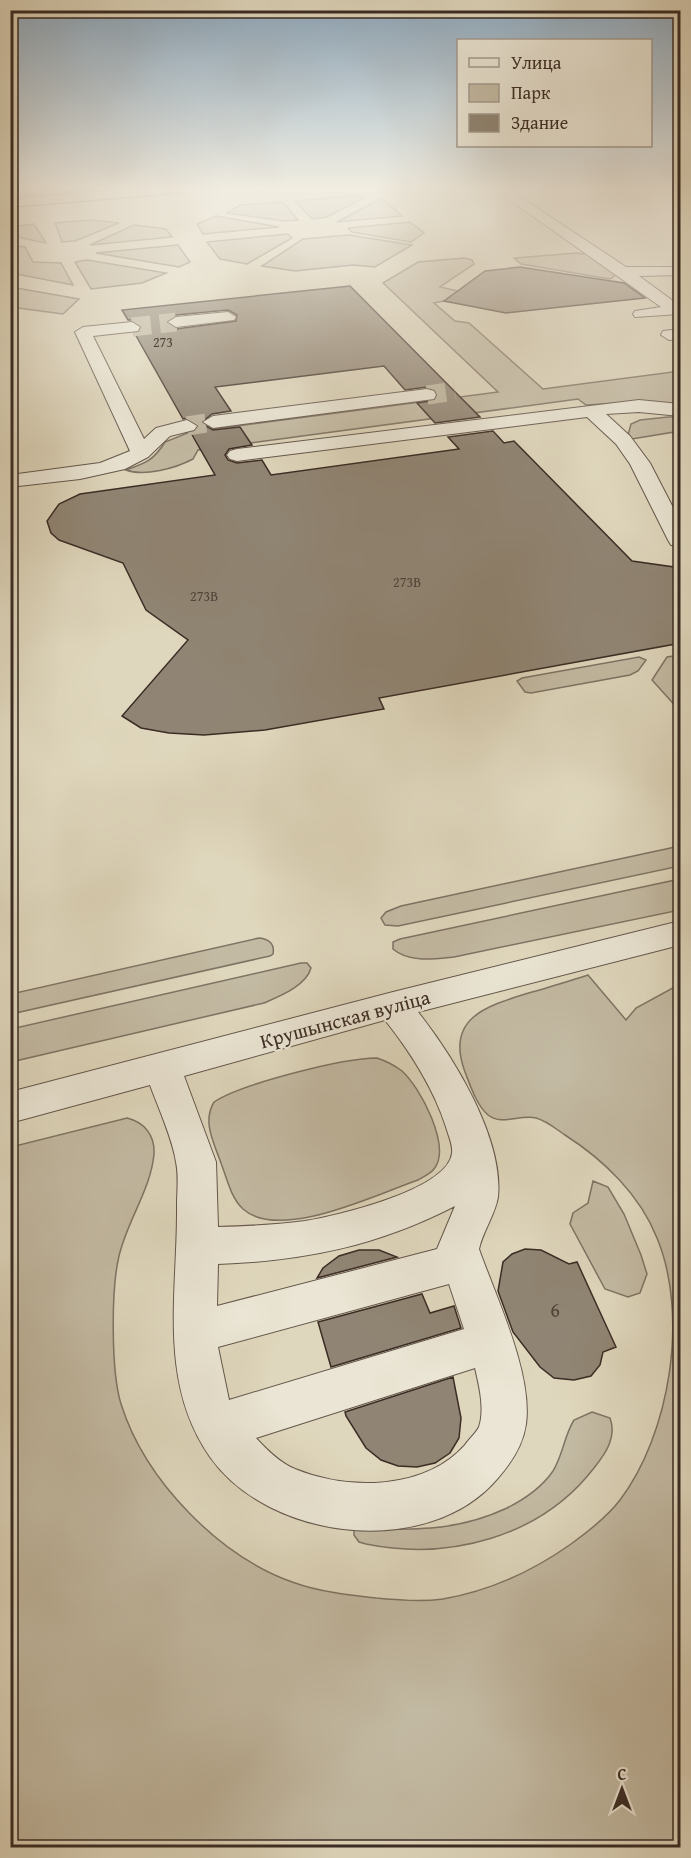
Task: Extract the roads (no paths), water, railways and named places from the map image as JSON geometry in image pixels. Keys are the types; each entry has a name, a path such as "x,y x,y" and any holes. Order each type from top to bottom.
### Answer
{"lane":[{"path":"627,275 678,312"},
{"path":"641,314 678,312"},
{"path":"176,322 228,317"},
{"path":"132,327 82,332 141,453"},
{"path":"213,422 427,395"},
{"path":"237,455 591,410 639,406 681,410"},
{"path":"591,410 623,440 640,463 679,540"},
{"path":"15,482 114,466 132,460 163,432 187,426"},
{"name":"Крушынская вуліца","path":"10,1108 393,1005 681,933"},
{"path":"163,1068 196,1162 198,1246 195,1332 200,1380 218,1427 255,1470 279,1487 341,1505 417,1502 454,1487 482,1465 500,1437 505,1406 500,1372 458,1249 461,1235 478,1198 479,1186 472,1150 460,1112 446,1081 417,1035 393,1005"},
{"path":"198,1246 281,1242 356,1226 447,1191 465,1173 472,1150"},
{"path":"195,1332 461,1262"},
{"path":"218,1427 490,1342"}],"tunnel":[{"path":"132,327 176,322 169,323"},
{"path":"427,395 455,391"},
{"path":"187,426 213,422"}]}
